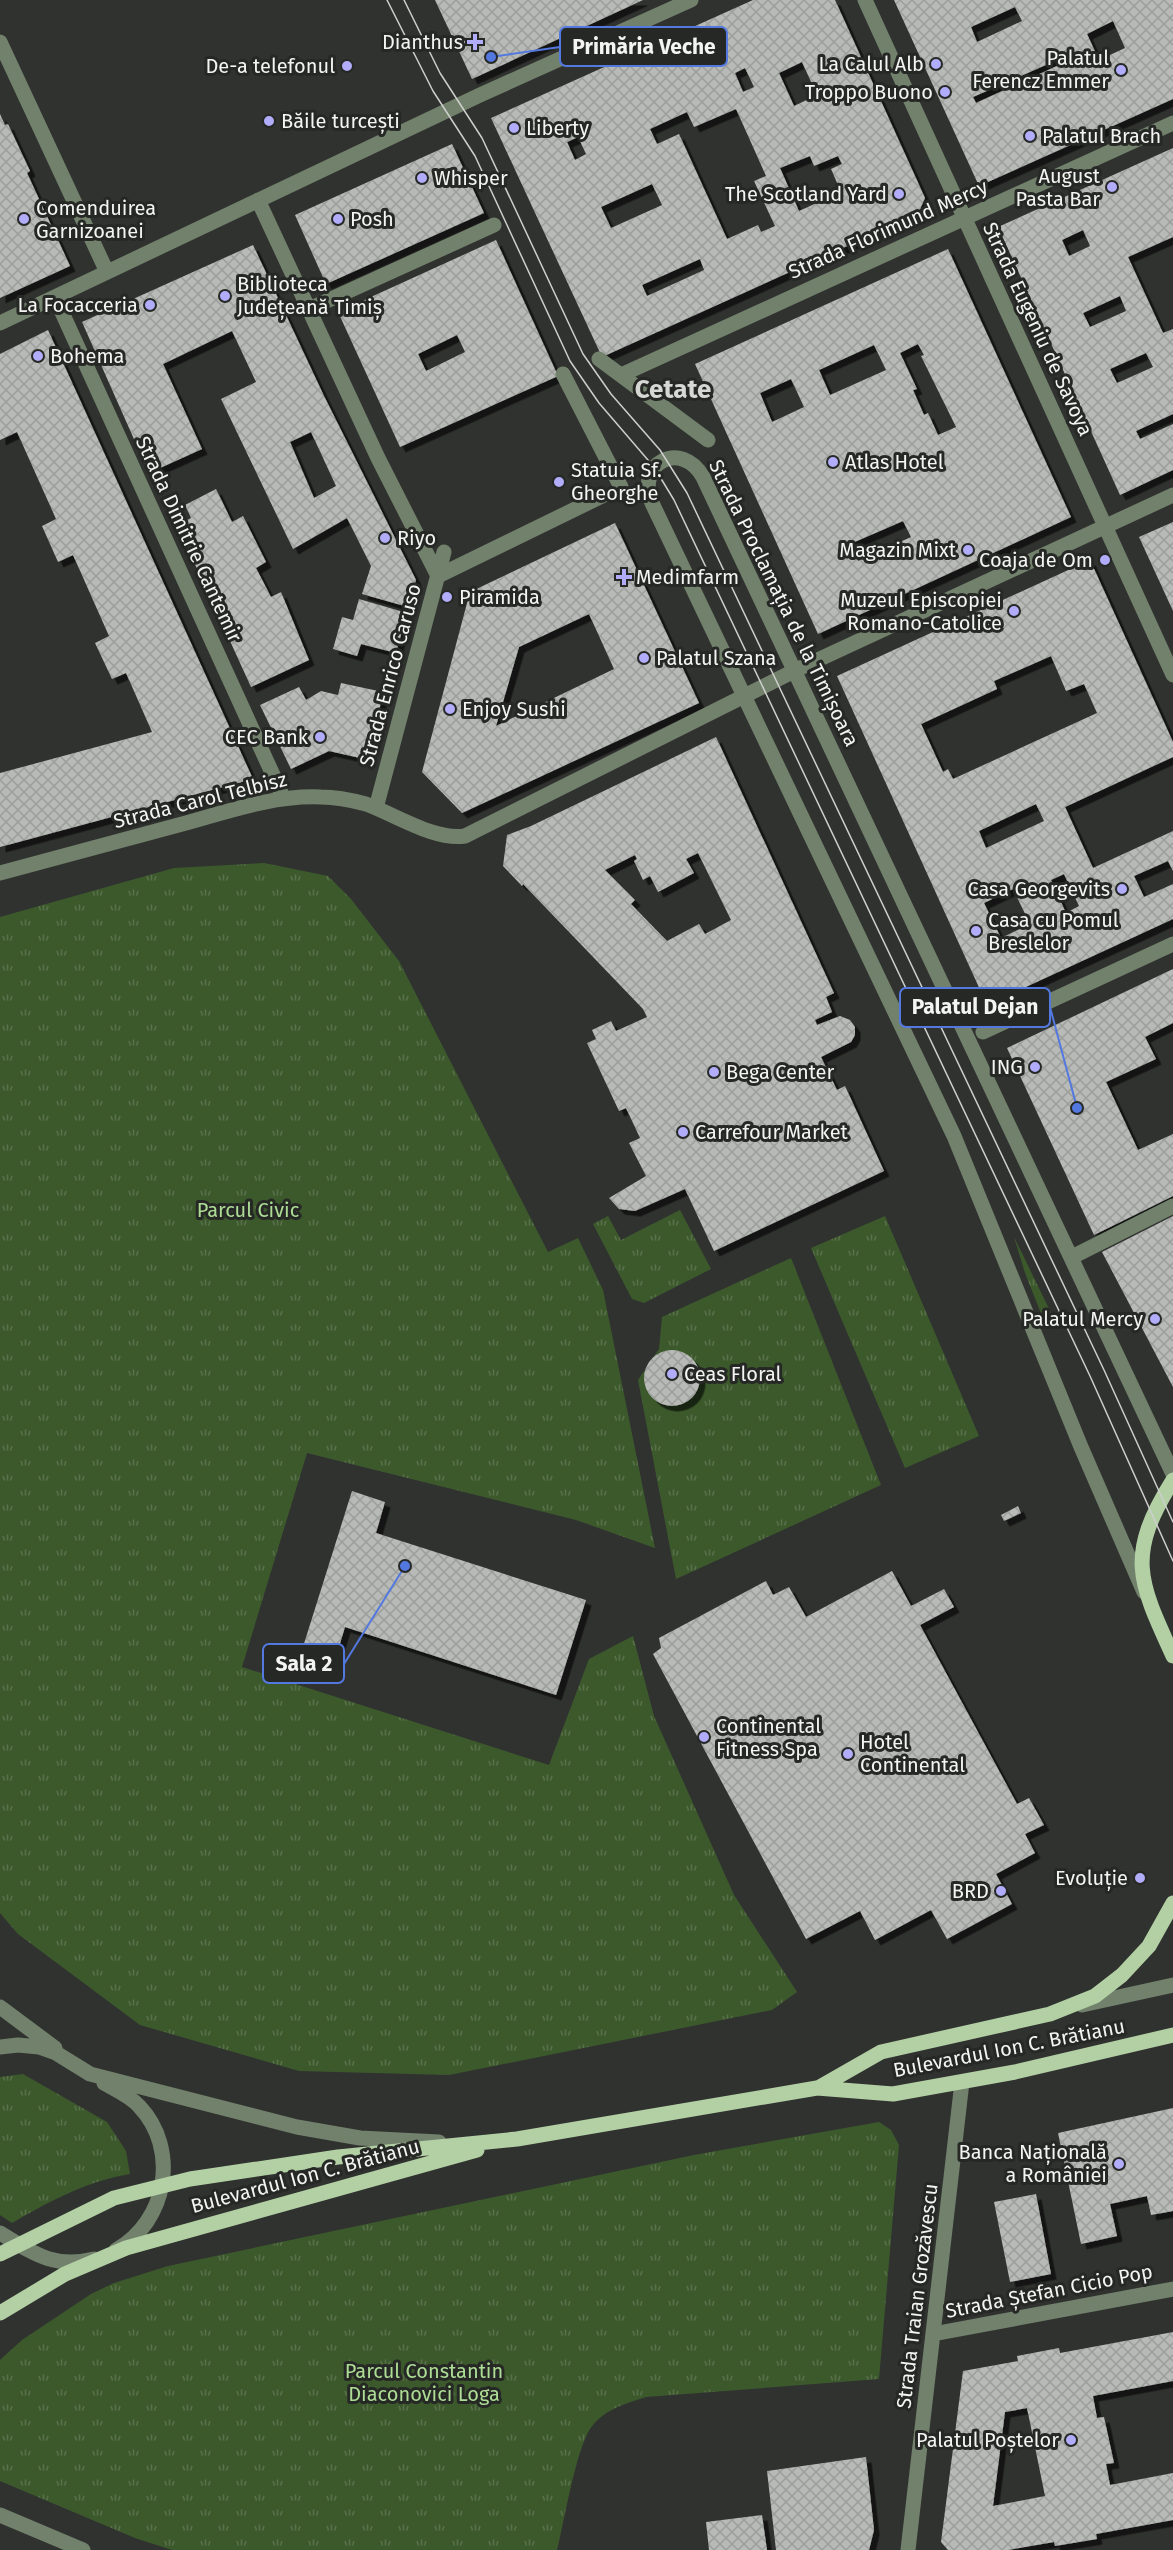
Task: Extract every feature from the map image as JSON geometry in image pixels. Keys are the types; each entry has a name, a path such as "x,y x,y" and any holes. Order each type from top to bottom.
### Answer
{"main road":[{"path":"1173,1480 1153,1514 1144,1539 1142,1566 1150,1605 1173,1656"},
{"name":"Bulevardul Ion C. Brătianu","path":"817,2088 881,2052 1062,2010 1095,1996 1122,1975 1149,1946 1173,1904"},
{"name":"Bulevardul Ion C. Brătianu","path":"0,2254 114,2198 162,2185 338,2157 517,2139 817,2088 893,2094 1015,2072 1173,2035"},
{"name":"Bulevardul Ion C. Brătianu","path":"0,2313 38,2288 105,2255 517,2139"}],"street":[{"path":"0,323 480,95 691,0"},
{"name":"Strada Eugeniu de Savoya","path":"865,0 1173,675"},
{"path":"0,42 107,272"},
{"name":"Strada Florimund Mercy","path":"621,375 1173,123"},
{"path":"258,200 378,458 438,576 602,496"},
{"path":"309,309 494,225"},
{"name":"Strada Dimitrie Cantemir","path":"55,297 284,799"},
{"path":"599,358 708,440"},
{"path":"563,374 621,487"},
{"name":"Strada Proclamația de la Timișoara","path":"1150,1605 1081,1447 966,1164 649,495 648,479 660,462 680,458 692,462 698,469 796,670 1173,1474"},
{"name":"Strada Carol Telbisz","path":"0,873 284,799 331,797 376,808 452,836 465,836 796,670 1173,495"},
{"name":"Strada Enrico Caruso","path":"376,808 444,552"},
{"path":"983,1032 1173,944"},
{"path":"1072,1257 1173,1206"},
{"name":"Bulevardul Ion C. Brătianu","path":"1062,2010 1173,1985"},
{"name":"Bulevardul Ion C. Brătianu","path":"0,2007 90,2074 132,2100 149,2119 161,2148 164,2175 155,2208 142,2228 125,2244 105,2255 85,2261 57,2262 39,2256 0,2233"},
{"path":"0,2047 26,2045 48,2049 90,2074"},
{"name":"Bulevardul Ion C. Brătianu","path":"90,2074 250,2117 331,2134 391,2141 455,2143 517,2139"},
{"name":"Strada Traian Grozăvescu","path":"908,2550 962,2082"},
{"name":"Strada Ștefan Cicio Pop","path":"933,2334 1173,2289"},
{"path":"0,2515 83,2550"}],"green space":[{"name":"Parcul Civic","path":"264,863 328,876 351,899 399,961 548,1252 578,1238 603,1290 655,1548 576,1520 307,1453 242,1667 549,1765 589,1659 633,1636 654,1716 734,1895 797,1992 772,2010 449,2075 299,2071 140,2025 18,1934 0,1913 0,917 174,868"},
{"path":"680,1210 711,1269 644,1303 632,1299 593,1224 608,1216 621,1240"},
{"path":"885,1216 979,1436 905,1468 811,1248"},
{"path":"1014,1237 1055,1321 1046,1326 1025,1273"},
{"path":"791,1258 881,1485 676,1579 638,1380 659,1349 662,1317"},
{"path":"23,2074 107,2122 126,2151 130,2174 84,2187 12,2223 0,2215 0,2077"},
{"name":"Parcul Constantin Diaconovici Loga","path":"879,2122 891,2130 899,2145 879,2379 646,2397 610,2411 598,2419 587,2434 572,2484 557,2550 172,2550 135,2538 0,2481 0,2360 22,2340 91,2294 114,2283 168,2266 694,2155"}],"building":[{"path":"435,0 643,0 472,79"},
{"path":"753,0 835,0 925,198 918,214 602,357 491,118","holes":["802,62 817,95 794,106 779,73","745,68 754,87 743,92 735,73","736,109 766,176 754,181 775,226 761,232 758,225 727,239 679,134 657,144 650,129 687,112 694,127","578,137 586,154 575,160 567,142","810,156 814,166 838,156 842,164 831,169 841,192 799,211 780,168","652,184 662,205 611,228 601,207","700,259 704,270 647,296 642,285"]},
{"path":"894,0 1173,0 1173,99 979,186","holes":["1015,7 1022,21 977,42 971,27","1113,21 1125,48 1099,60 1087,34","1057,60 1059,65 976,103 973,97"]},
{"name":"Comenduirea Garnizoanei","path":"0,114 5,125 8,124 30,171 27,173 70,266 0,298"},
{"path":"452,144 484,213 326,284 295,215"},
{"path":"1173,148 1173,237 1128,257 1163,333 1173,329 1173,414 1136,431 1140,439 1173,424 1173,470 1120,495 998,227","holes":["1083,230 1090,246 1069,256 1062,240","1120,296 1126,311 1090,327 1083,313","1146,353 1153,367 1117,383 1110,369"]},
{"path":"496,240 558,376 400,447 338,312","holes":["457,335 465,352 426,371 418,354"]},
{"path":"253,245 324,396 416,580 408,607 362,594 371,566 347,518 293,549 221,399 256,382 232,331 163,364 202,449 149,473 82,322","holes":["311,432 336,486 314,498 290,442"]},
{"path":"948,249 1071,517 818,634 695,364","holes":["918,344 924,355 921,356 956,427 938,435 928,413 924,415 913,390 917,389 900,353","874,345 886,370 830,395 819,370","791,379 804,407 772,422 760,393","903,521 911,537 858,561 850,544"]},
{"path":"48,330 253,779 0,847 0,773 152,732 126,673 112,679 95,643 109,636 73,555 58,562 42,526 56,519 17,432 0,440 0,354"},
{"path":"216,489 232,522 243,516 266,562 256,568 271,597 281,592 309,660 251,687 177,525 191,518 185,505"},
{"path":"1173,522 1173,611 1139,537"},
{"name":"Palatul Szana","path":"615,523 699,703 462,813 422,772 470,592","holes":["589,614 614,669 496,726 519,647"]},
{"path":"1090,560 1173,742 1173,757 1065,807 1093,868 1173,831 1173,871 1168,861 1134,876 1144,897 1173,884 1173,919 987,1005 837,676","holes":["1051,656 1066,691 1084,684 1097,713 953,779 948,769 943,772 921,724 997,689 994,681","1036,804 1044,821 986,848 979,831","1064,874 1079,906 1066,913 1051,880","1013,889 1030,924 1001,938 984,903"]},
{"path":"359,599 407,613 396,653 361,644 357,656 333,649 342,617 353,620"},
{"path":"341,683 383,692 369,760 329,751 291,769 260,705 299,687 306,700 321,691 338,695"},
{"path":"716,737 834,993 826,997 832,1012 815,1020 817,1025 840,1016 850,1020 855,1027 855,1035 851,1042 821,1057 837,1090 845,1086 884,1171 714,1251 685,1189 635,1211 619,1209 609,1198 646,1176 629,1143 640,1138 626,1108 619,1111 587,1043 596,1039 592,1030 611,1021 616,1031 647,1017 643,1009 503,866 507,835 531,826","holes":["698,853 731,920 705,934 699,924 667,941 631,904 635,900 605,870 635,855 637,859 634,861 643,880 650,876 658,892 694,873 686,859"]},
{"path":"1173,969 1173,1023 1145,1037 1156,1059 1106,1082 1138,1150 1173,1134 1173,1196 1094,1235 1007,1048"},
{"name":"Palatul Mercy","path":"1173,1216 1173,1387 1102,1252"},
{"name":"Ceas Floral","path":"666,1350 678,1350 688,1354 696,1362 700,1378 696,1394 688,1402 678,1406 666,1406 656,1402 648,1394 644,1384 644,1372 648,1362 656,1354"},
{"path":"352,1491 385,1502 376,1533 586,1600 556,1695 345,1627 335,1660 302,1650"},
{"path":"1018,1506 1021,1513 1004,1521 1001,1515"},
{"name":"Hotel Continental","path":"892,1571 911,1606 944,1589 954,1607 920,1625 1017,1804 1029,1798 1044,1825 1025,1834 1035,1853 996,1874 1012,1904 947,1939 931,1910 875,1940 860,1911 806,1939 653,1654 661,1648 659,1638 766,1581 773,1595 789,1587 806,1617"},
{"name":"Banca Națională a României","path":"1173,2108 1173,2211 1151,2215 1147,2196 1110,2204 1117,2236 1081,2244 1058,2133"},
{"path":"1036,2194 1051,2274 1010,2282 994,2202"},
{"name":"Palatul Poștelor","path":"1173,2332 1173,2381 1093,2396 1097,2418 1104,2417 1114,2463 1106,2464 1110,2485 1173,2473 1173,2520 1096,2534 1097,2539 1055,2546 1054,2542 1008,2550 948,2550 941,2542 963,2371 1018,2361 1017,2356 1059,2348 1060,2353","holes":["1027,2408 1045,2496 993,2506 1005,2412"]},
{"path":"866,2457 874,2530 869,2550 776,2550 767,2471"},
{"path":"762,2515 767,2550 709,2550 706,2522"}],"tram line":[{"path":"387,0 433,91 475,156 570,361 599,403 654,467 674,500 1090,1376 1173,1561"},
{"path":"404,0 440,73 482,138 583,354 611,394 660,450 687,493 1104,1370 1173,1522"}],"place":[{"name":"Dianthus","path":"475,42"},
{"name":"Primăria Veche","path":"491,57"},
{"name":"La Calul Alb","path":"936,64"},
{"name":"De-a telefonul","path":"347,66"},
{"name":"Palatul Ferencz Emmer","path":"1121,70"},
{"name":"Troppo Buono","path":"945,92"},
{"name":"Băile turcești","path":"269,121"},
{"name":"Liberty","path":"514,128"},
{"name":"Palatul Brach","path":"1030,136"},
{"name":"Whisper","path":"422,178"},
{"name":"August Pasta Bar","path":"1112,187"},
{"name":"The Scotland Yard","path":"899,194"},
{"name":"Comenduirea Garnizoanei","path":"24,219"},
{"name":"Posh","path":"338,219"},
{"name":"Biblioteca Județeană Timiș","path":"225,296"},
{"name":"La Focacceria","path":"150,305"},
{"name":"Bohema","path":"38,356"},
{"name":"Atlas Hotel","path":"833,462"},
{"name":"Statuia Sf. Gheorghe","path":"559,482"},
{"name":"Riyo","path":"385,538"},
{"name":"Magazin Mixt","path":"968,550"},
{"name":"Coaja de Om","path":"1105,560"},
{"name":"Medimfarm","path":"624,577"},
{"name":"Piramida","path":"447,597"},
{"name":"Muzeul Episcopiei Romano-Catolice","path":"1014,611"},
{"name":"Palatul Szana","path":"644,658"},
{"name":"Enjoy Sushi","path":"450,709"},
{"name":"CEC Bank","path":"320,737"},
{"name":"Casa Georgevits","path":"1122,889"},
{"name":"Casa cu Pomul Breslelor","path":"976,931"},
{"name":"ING","path":"1035,1067"},
{"name":"Bega Center","path":"714,1072"},
{"name":"Palatul Dejan","path":"1077,1108"},
{"name":"Carrefour Market","path":"683,1132"},
{"name":"Palatul Mercy","path":"1155,1319"},
{"name":"Ceas Floral","path":"672,1374"},
{"name":"Sala 2","path":"405,1566"},
{"name":"Continental Fitness Spa","path":"704,1737"},
{"name":"Hotel Continental","path":"848,1754"},
{"name":"Evoluție","path":"1140,1878"},
{"name":"BRD","path":"1001,1891"},
{"name":"Banca Națională a României","path":"1119,2164"},
{"name":"Palatul Poștelor","path":"1071,2440"}],"district":[{"name":"Cetate","path":"673,389"}]}
